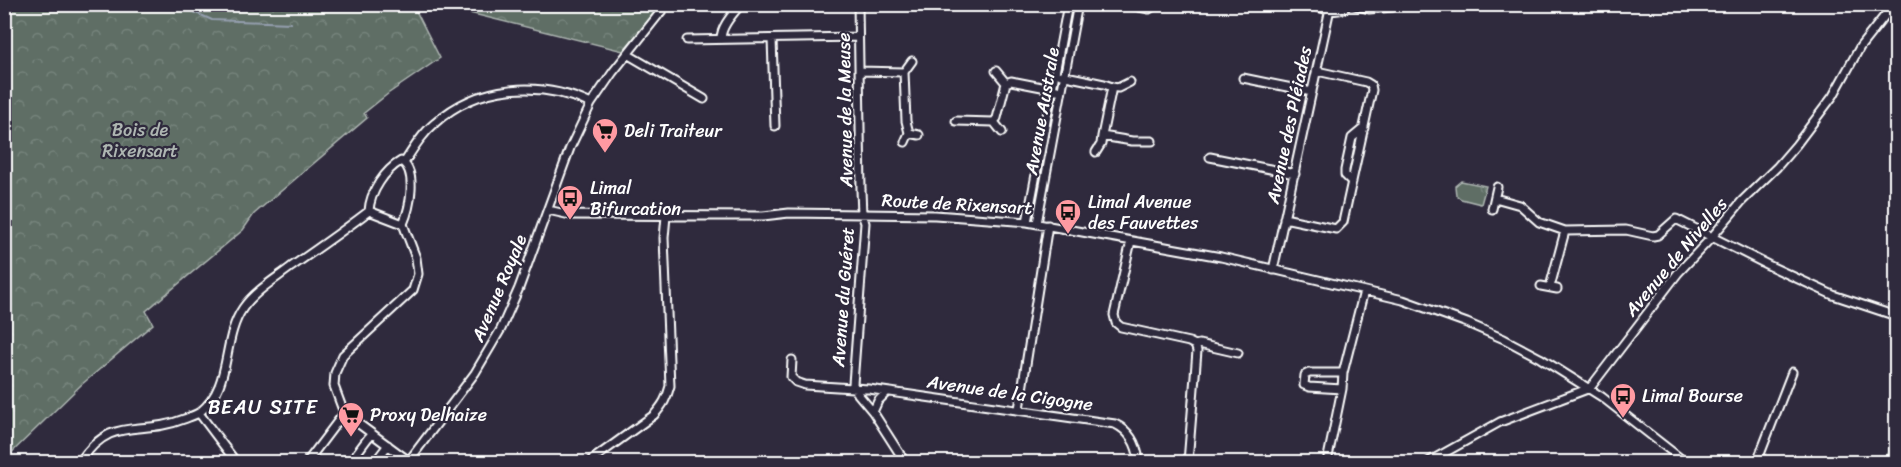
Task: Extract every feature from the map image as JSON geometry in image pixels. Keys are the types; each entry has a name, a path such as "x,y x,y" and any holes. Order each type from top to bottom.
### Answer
{"street":[{"name":"Avenue Royale","path":"409,462 475,373 501,329 570,147 591,104 627,54 668,4"},
{"path":"721,39 720,35 727,22 741,4"},
{"name":"Avenue de la Meuse","path":"858,4 862,214"},
{"path":"1063,4 1077,6"},
{"path":"1125,4 1147,9 1157,4"},
{"path":"1306,4 1330,7 1339,12 1346,9 1349,4 1369,9 1393,7"},
{"name":"Avenue de Nivelles","path":"1590,388 1678,273 1796,145 1833,96 1860,47 1894,4"},
{"name":"Avenue Australe","path":"1027,222 1068,5"},
{"name":"Avenue Australe","path":"1037,223 1077,6"},
{"name":"Avenue des Pléiades","path":"1273,270 1330,7"},
{"path":"687,40 858,37"},
{"path":"772,39 775,126"},
{"path":"627,54 704,99"},
{"path":"905,142 909,133 906,121 904,72 912,61"},
{"path":"859,71 904,72"},
{"path":"996,71 1006,83"},
{"path":"1284,218 1336,229 1340,227 1352,182 1372,90 1371,85 1317,71"},
{"path":"1056,74 1118,88 1130,82"},
{"path":"1243,78 1312,92"},
{"path":"1006,83 1011,81 1062,91"},
{"path":"994,122 1006,83"},
{"path":"1096,152 1101,144 1112,87"},
{"path":"404,163 435,122 459,107 491,93 514,88 540,90 591,104"},
{"path":"956,121 994,122 1002,132"},
{"path":"909,133 920,135"},
{"path":"1102,136 1132,141 1152,141"},
{"path":"1210,157 1295,174"},
{"path":"80,462 93,444 103,436 116,431 171,424 199,413 216,393 223,378 235,323 249,299 369,211 371,200 385,173 401,161 410,170 412,181 403,224 416,258 418,274 408,296 340,360 334,373 334,386 344,413 409,462"},
{"path":"1492,209 1497,187"},
{"path":"1495,198 1520,205 1539,222 1564,231 1626,230 1653,236 1658,235 1676,219 1711,238 1833,295 1896,316"},
{"name":"Route de Rixensart","path":"548,210 570,215 763,216 789,213 967,216 1037,223 1221,257 1364,291 1435,311 1495,335 1540,358 1590,388 1685,462"},
{"path":"369,211 403,224"},
{"name":"Avenue du Guéret","path":"862,214 865,223 852,374 854,388 873,412 905,462"},
{"path":"589,462 654,415 662,406 670,386 664,238 666,216"},
{"path":"1019,409 1048,225"},
{"path":"1541,286 1554,288 1564,231"},
{"path":"1131,241 1114,315 1116,323 1121,327 1238,353"},
{"path":"1327,462 1343,373 1364,291"},
{"path":"1188,462 1197,351 1195,345"},
{"name":"Avenue de la Cigogne","path":"792,360 791,377 796,382 805,385 887,392 1115,424 1130,436 1136,447 1139,462"},
{"path":"1757,462 1792,372"},
{"path":"1342,388 1304,385 1305,375 1309,373 1343,373"},
{"path":"1428,462 1500,422 1590,388"},
{"path":"873,412 878,401 887,392"},
{"path":"199,413 236,462"},
{"path":"307,462 344,413"},
{"path":"350,462 371,434"},
{"path":"375,462 388,446"},
{"path":"1139,462 1160,462"}],"green space":[{"name":"Bois de Rixensart","path":"5,4 413,5 440,58 364,113 367,118 254,214 243,230 146,311 153,324 81,385 5,459"},
{"path":"661,4 623,51 437,5"},
{"path":"1461,181 1486,186 1481,204 1461,199 1456,195 1455,186"},
{"path":"1896,429 1896,462 1884,462"}],"waterway":[{"path":"4,10 17,4"},
{"path":"166,4 183,7 212,20 291,23"}],"place":[{"name":"Deli Traiteur","path":"605,154"},
{"name":"Limal Bifurcation","path":"570,221"},
{"name":"Limal Avenue des Fauvettes","path":"1068,235"},
{"name":"Limal Bourse","path":"1623,419"},
{"name":"Proxy Delhaize","path":"351,438"}],"district":[{"name":"BEAU SITE","path":"263,407"}]}
